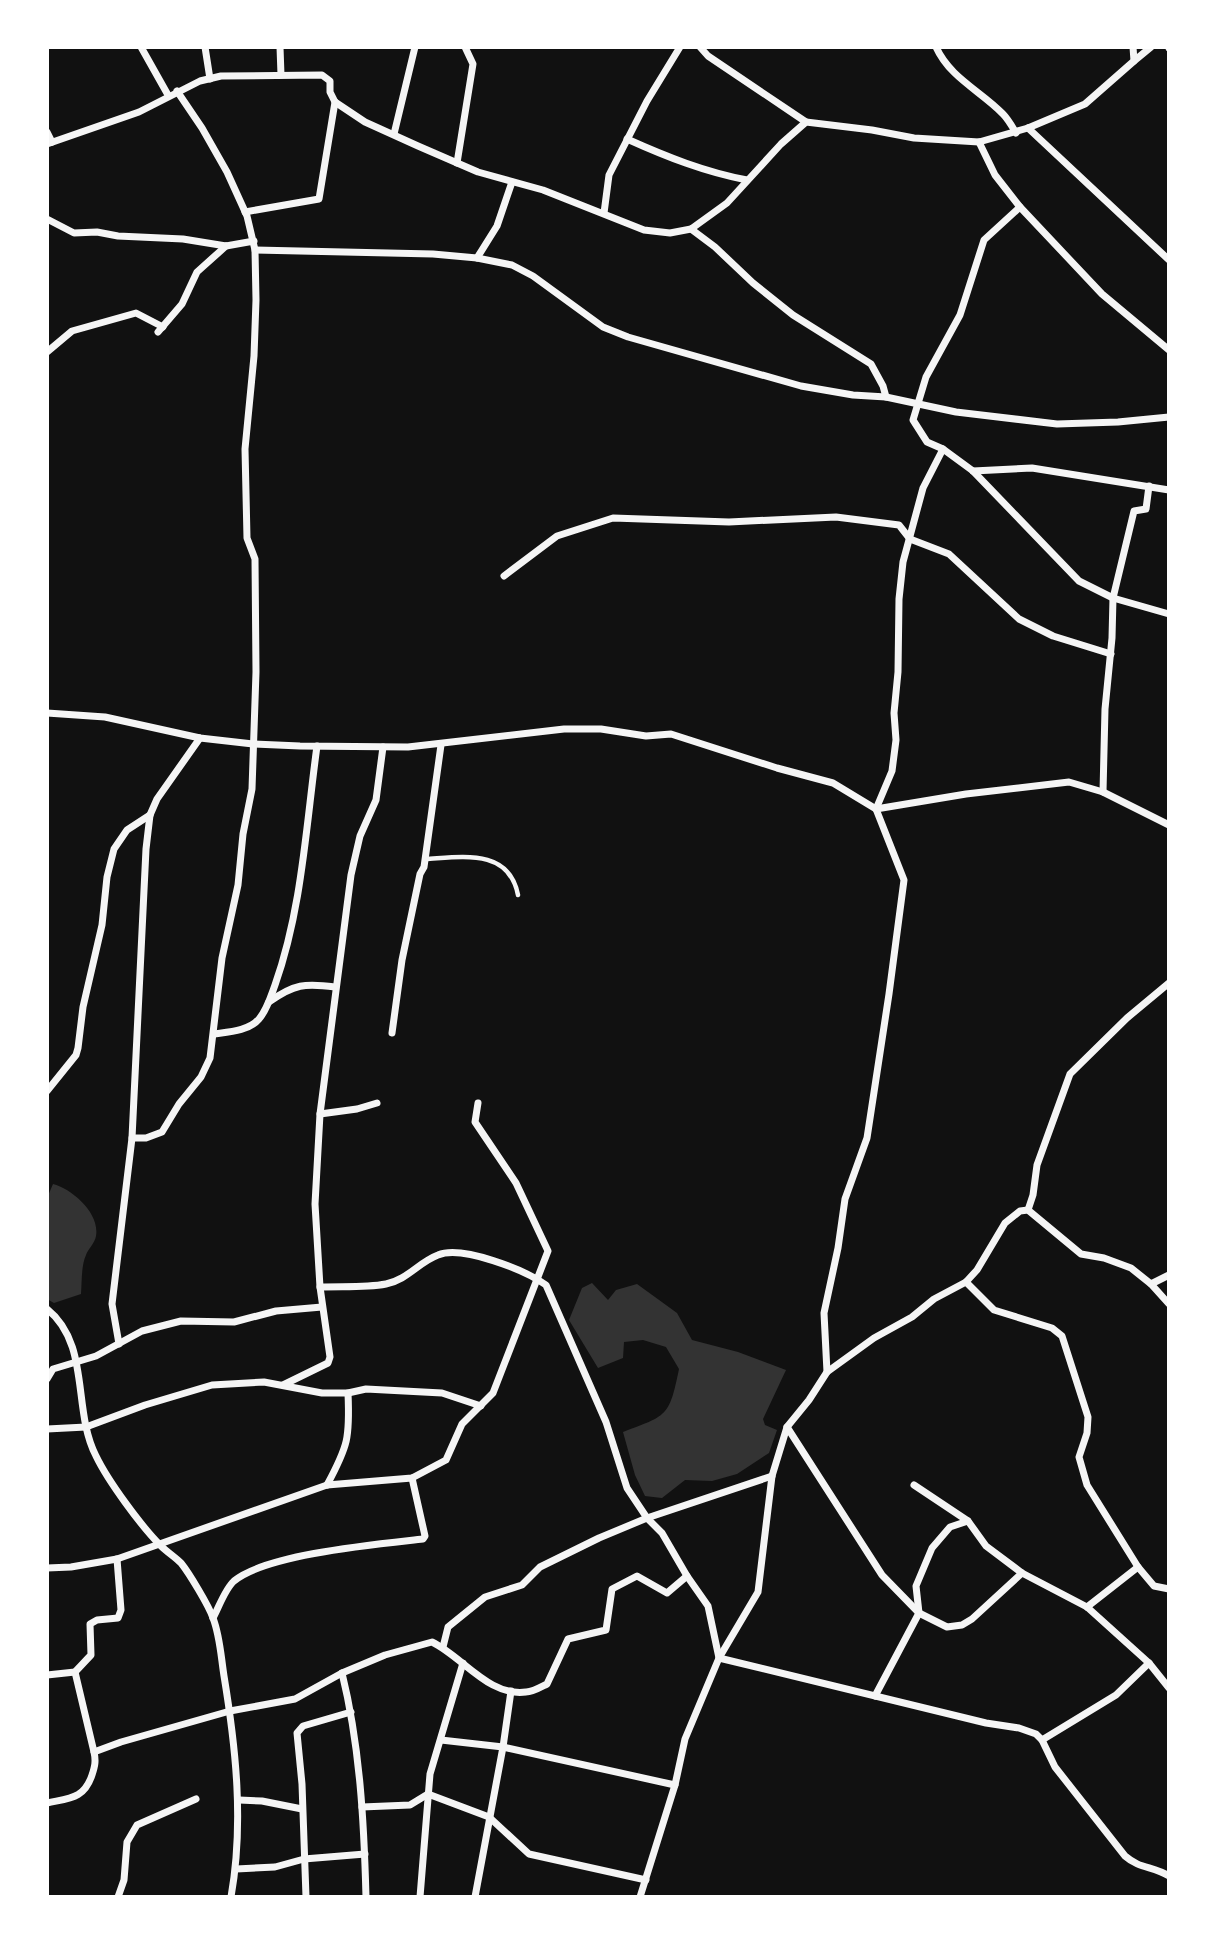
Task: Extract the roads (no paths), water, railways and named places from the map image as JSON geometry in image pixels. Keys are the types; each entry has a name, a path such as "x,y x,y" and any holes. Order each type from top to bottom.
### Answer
{"street":[{"path":"141,47 169,95"},
{"path":"205,47 210,79"},
{"path":"280,47 281,75"},
{"path":"394,134 415,47"},
{"path":"457,163 473,64 465,47"},
{"path":"604,213 609,175 647,101 680,47"},
{"path":"700,47 708,56 806,122 914,138 979,142 1016,133 1085,104 1151,47"},
{"path":"936,47 942,61 1005,116 1016,133"},
{"path":"1133,47 1134,61"},
{"path":"47,132 50,143 139,112 177,91 210,79 281,75 327,77 335,102 365,122 478,172 604,213 644,230 670,233 691,229 727,203 786,138 806,122"},
{"path":"132,1138 146,1138 162,1132 179,1104 201,1077 210,1058 222,958 238,886 243,834 252,789 255,559 247,538 245,449 254,356 255,250 245,212 221,161 177,91"},
{"path":"245,212 319,199 335,102"},
{"path":"1028,128 1169,260"},
{"path":"627,139 715,174 747,180"},
{"path":"979,142 995,175 1020,207 1102,294 1169,350"},
{"path":"477,258 497,226 512,182"},
{"path":"1020,207 984,240 960,314 926,377 913,420 927,442 943,449 973,471 1079,581 1113,598 1169,614"},
{"path":"47,219 74,233 97,232 131,237 183,239 226,246 254,241"},
{"path":"691,229 793,315 871,364 886,397"},
{"path":"47,352 72,331 136,313 160,330 182,304 197,272 226,246"},
{"path":"255,250 433,254 477,258 512,265 533,276 603,327 628,337 801,386 853,395 886,397 956,412 1057,424 1118,422 1169,416"},
{"path":"876,809 892,771 896,740 894,713 903,562 923,488 943,449"},
{"path":"973,471 1032,468 1169,490"},
{"path":"1103,792 1105,709 1113,598 1134,511 1146,509 1149,486"},
{"path":"504,576 557,536 613,518 729,522 835,517 899,525 910,539 949,554 1019,619 1053,636 1111,654"},
{"path":"47,713 105,717 200,738 253,744 383,747 441,744 564,729 601,729 646,736 671,734 833,783 876,809 904,880 890,994 867,1138 845,1199 824,1313 827,1372"},
{"path":"119,1344 112,1304 132,1138 146,849 150,815 157,799 200,738"},
{"path":"392,1032 402,960 425,859 441,744"},
{"path":"214,1034 242,1029 255,1023 269,1002 291,926 317,746"},
{"path":"283,1384 328,1363 330,1357 320,1287 315,1204 320,1114 351,876 360,836 376,800 383,747"},
{"path":"876,809 966,794 1069,782 1103,792 1169,825"},
{"path":"47,1090 51,1080 76,1055 78,1048 114,849 127,830 150,815"},
{"path":"1028,1210 1037,1166 1070,1074 1127,1018 1169,983"},
{"path":"269,1002 298,985 335,987"},
{"path":"320,1114 357,1109 377,1103"},
{"path":"47,1569 117,1559 327,1485 412,1478 446,1460 462,1424 493,1394 548,1251 516,1183 475,1122 478,1103"},
{"path":"640,1897 675,1785 685,1739 719,1658 758,1592 772,1476 788,1426 827,1372 874,1338 912,1317 934,1299 966,1282 1005,1223 1020,1211 1028,1210 1081,1254 1104,1258 1130,1268 1151,1284 1169,1304"},
{"path":"320,1287 387,1284 403,1278 436,1255 449,1252 472,1255 536,1278 546,1285 606,1422 627,1488 647,1518 662,1533 708,1606 719,1658"},
{"path":"1151,1284 1169,1275"},
{"path":"966,1282 994,1310 1052,1328 1062,1336 1088,1417 1087,1433 1079,1457 1087,1485 1138,1567 1154,1586 1169,1589"},
{"path":"47,1379 53,1369 96,1356 142,1331 181,1321 234,1322 276,1311 322,1307"},
{"path":"47,1308 67,1329 76,1361 86,1427 95,1455 160,1544 181,1564 213,1618 230,1712 239,1800 236,1869 231,1897"},
{"path":"47,1429 86,1427 145,1405 212,1385 264,1382 322,1393 348,1394 366,1390 442,1393 481,1406"},
{"path":"327,1485 345,1452 349,1426 348,1394"},
{"path":"788,1426 882,1575 919,1613 947,1627 962,1625 1023,1573"},
{"path":"443,1647 448,1627 485,1598 522,1585 540,1567 647,1518 772,1476"},
{"path":"213,1618 232,1582 248,1572 293,1558 423,1539 425,1536 412,1478"},
{"path":"914,1485 968,1521 986,1546 1023,1573 1087,1607 1149,1663 1169,1688"},
{"path":"875,1696 919,1613 916,1586 932,1548 950,1527 968,1521"},
{"path":"47,1675 75,1672 91,1655 90,1624 97,1619 118,1618 121,1610 117,1559"},
{"path":"1087,1607 1138,1567"},
{"path":"94,1752 230,1712 295,1699 342,1673 432,1642 463,1662 487,1684 511,1691 527,1692 547,1684 568,1639 606,1630 612,1590 637,1576 667,1592 687,1576"},
{"path":"719,1658 1036,1734 1042,1740 1055,1767 1125,1856 1136,1866 1159,1870 1169,1876"},
{"path":"420,1897 430,1774 463,1662"},
{"path":"1042,1740 1116,1695 1149,1663"},
{"path":"47,1803 80,1795 88,1787 96,1763 75,1672"},
{"path":"342,1673 351,1712 362,1807 366,1897"},
{"path":"475,1897 511,1691"},
{"path":"306,1897 297,1732 303,1726 351,1712"},
{"path":"441,1740 503,1747 675,1785"},
{"path":"428,1794 489,1816 529,1854 646,1880"},
{"path":"362,1807 410,1805 428,1794"},
{"path":"118,1897 124,1880 127,1842 137,1825 196,1799"},
{"path":"239,1800 262,1801 302,1809"},
{"path":"236,1869 275,1867 304,1859 365,1854"}],"lane":[{"path":"425,859 473,857 503,866 515,880 518,895"}]}
